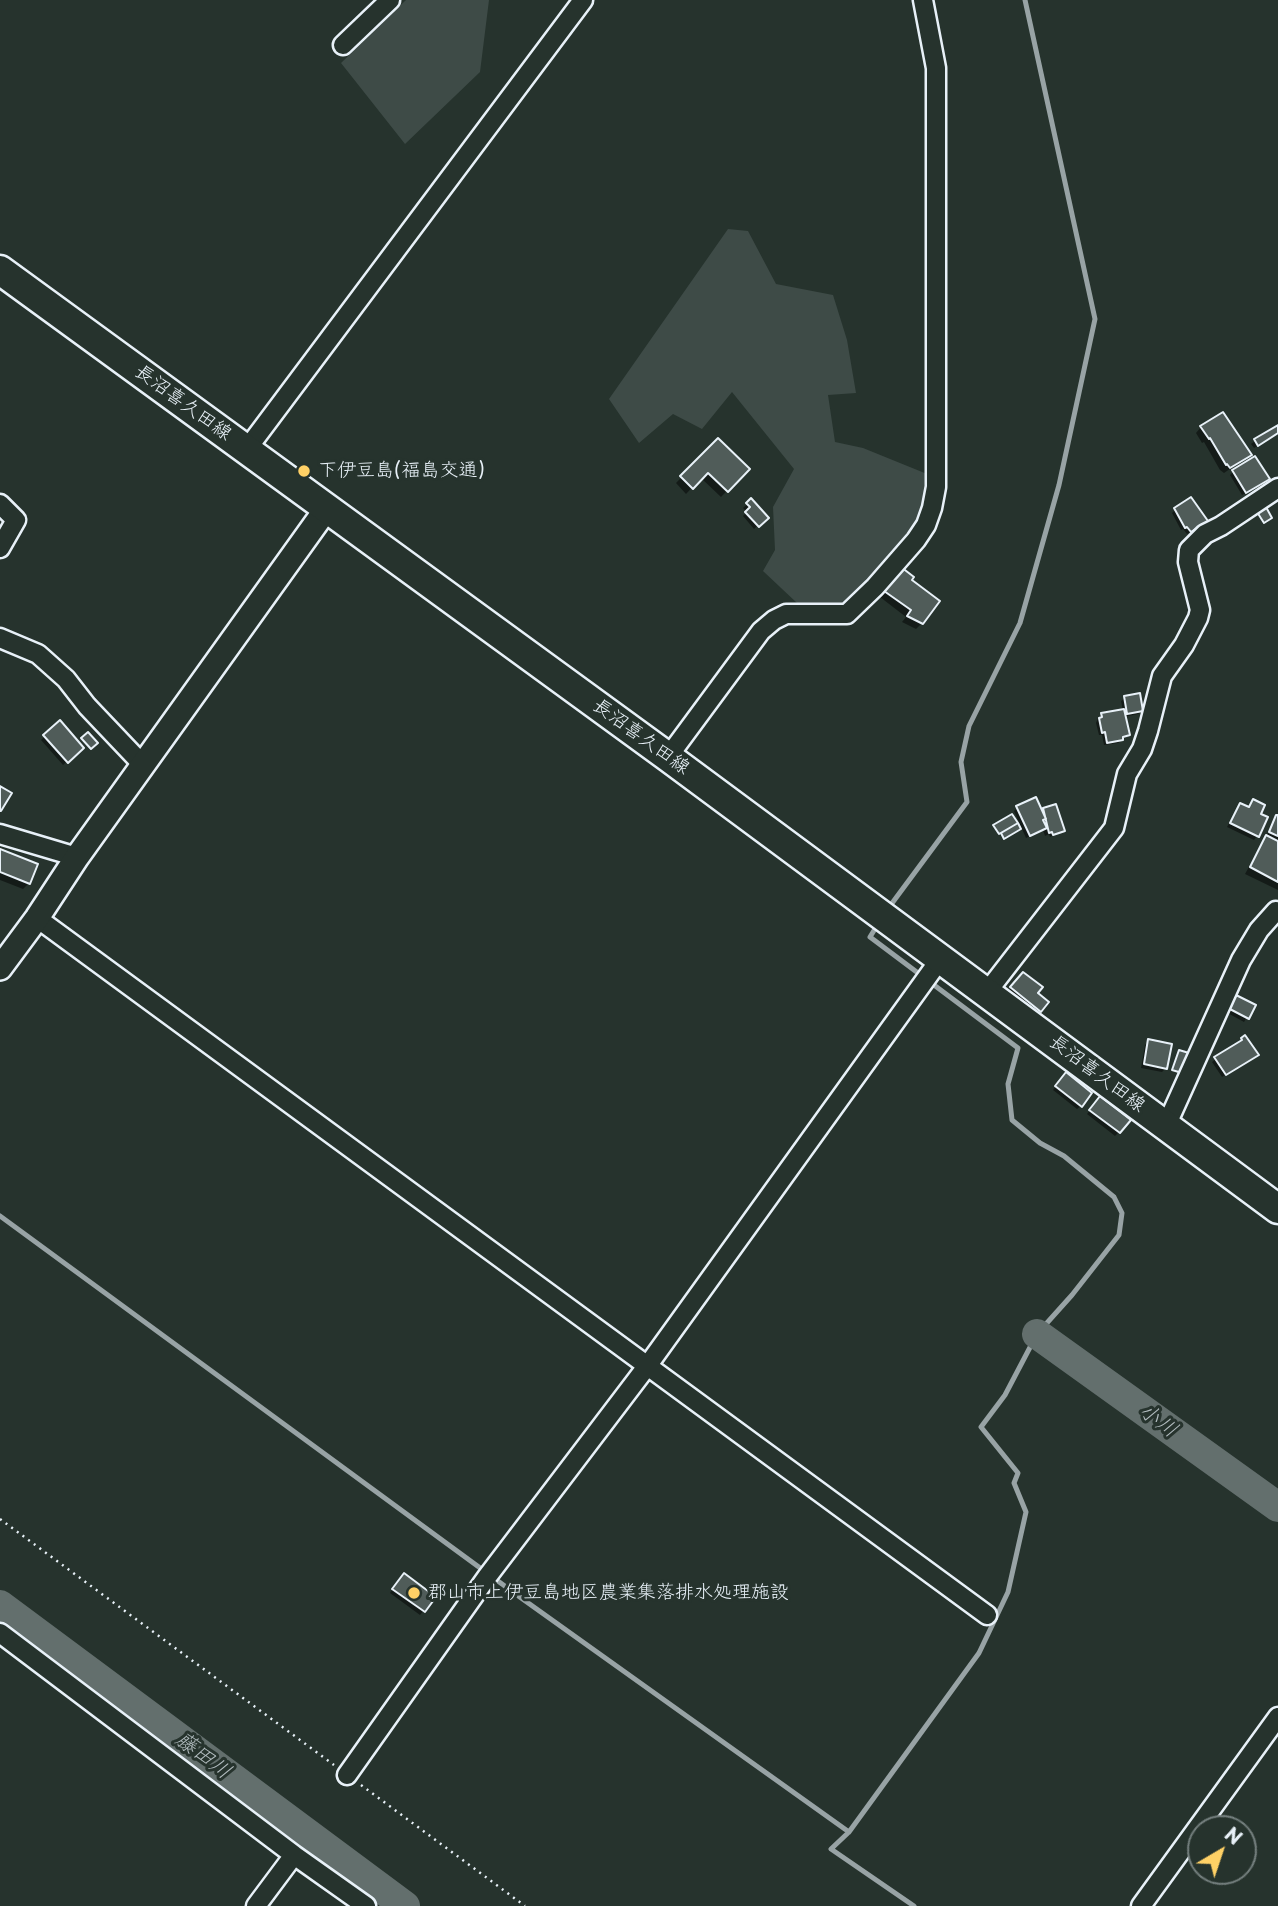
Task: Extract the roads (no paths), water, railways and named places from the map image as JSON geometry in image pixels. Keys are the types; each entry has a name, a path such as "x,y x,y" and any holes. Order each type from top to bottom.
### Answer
{"main road":[{"name":"長沼喜久田線","path":"0,270 668,757 1278,1209"}],"street":[{"path":"343,45 390,0"},
{"path":"247,449 583,0"},
{"path":"668,757 761,631 786,614 847,614 916,540 926,525 932,508 936,486 936,68 923,0"},
{"path":"987,992 1114,828 1127,774 1142,749 1162,676 1184,645 1198,618 1200,610 1188,562 1189,550 1205,534 1278,488"},
{"path":"0,504 16,520 0,548"},
{"path":"0,968 327,508"},
{"path":"0,638 38,654 143,765"},
{"path":"0,834 76,858"},
{"path":"1166,1126 1241,960 1259,930 1276,911"},
{"path":"37,918 987,1615"},
{"path":"347,1775 487,1577 648,1365 941,958"},
{"path":"0,1633 294,1855 366,1906"},
{"path":"1141,1906 1278,1717"},
{"path":"257,1906 294,1855"}],"waterway":[{"path":"887,910 967,802 961,762 969,726 1020,623 1059,485 1095,319 1025,0"},
{"path":"878,924 870,937 1018,1048 1008,1084 1012,1120 1040,1143 1064,1156 1114,1197 1122,1213 1119,1235 1037,1334 1005,1395 981,1427 1018,1473 1014,1483 1026,1512 1008,1592 979,1653 849,1832 831,1849 914,1906"},
{"path":"0,1216 517,1595 849,1832"},
{"name":"小川","path":"1037,1334 1278,1507"},
{"name":"藤田川","path":"0,1605 405,1906"}],"place":[{"name":"下伊豆島(福島交通)","path":"304,471"},
{"name":"郡山市上伊豆島地区農業集落排水処理施設","path":"414,1593"}]}
